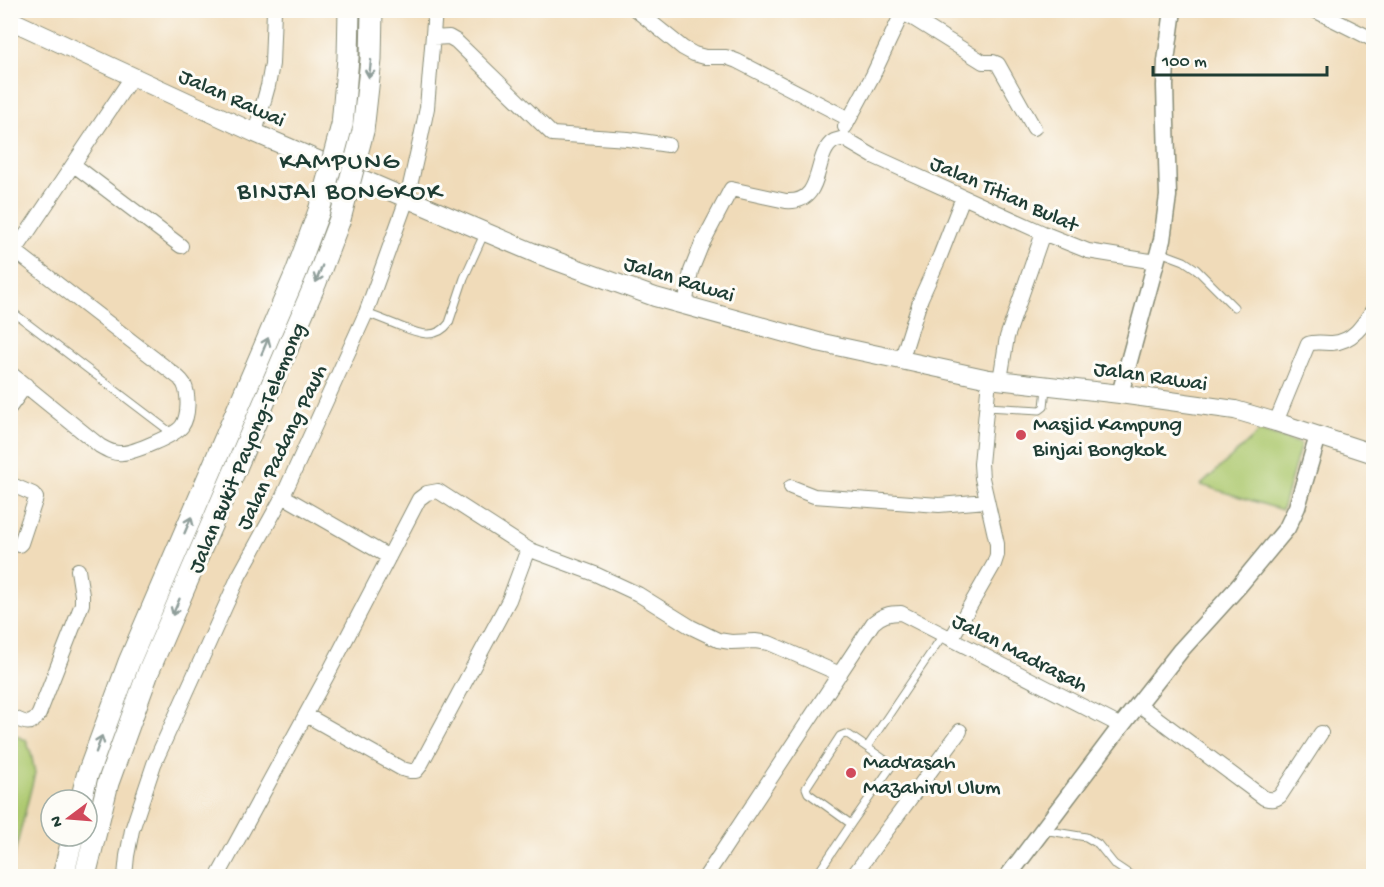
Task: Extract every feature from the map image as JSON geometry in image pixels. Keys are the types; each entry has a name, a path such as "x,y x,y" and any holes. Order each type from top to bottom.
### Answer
{"highway":[{"name":"Jalan Bukit Payong-Telemong","path":"84,788 129,662 296,273 319,211 342,125 348,58 349,10"},
{"name":"Jalan Bukit Payong-Telemong","path":"85,876 108,783 149,670 316,282 339,219 363,131 371,60 372,10"},
{"path":"63,876 70,848"}],"main road":[{"name":"Jalan Rawai","path":"10,20 255,133 407,199 537,254 654,297 818,342 901,361 995,379 1235,410 1374,454"}],"street":[{"path":"255,133 272,64 274,10"},
{"path":"407,199 427,108 435,10"},
{"path":"636,10 683,48 694,54 705,57 726,57 737,61 849,120"},
{"path":"1120,394 1164,233 1168,196 1166,61 1173,10"},
{"path":"1314,10 1374,40"},
{"path":"685,306 691,271 701,246 731,189 793,202 803,199 811,191 828,147 835,140 844,138 843,131 873,75 898,22 899,13 914,19 983,62 998,64 1034,128"},
{"path":"433,38 449,37 456,41 552,134 628,139 668,146"},
{"path":"10,373 109,451 125,453 173,434 186,418 186,394 184,384 178,377 13,254 132,77"},
{"name":"Jalan Titian Bulat","path":"844,138 873,156 1088,251 1158,257"},
{"path":"74,165 181,246"},
{"path":"901,361 921,298 963,196"},
{"name":"Jalan Padang Pauh","path":"125,876 132,830 154,764 239,576 283,496 366,313 407,199"},
{"path":"947,637 994,564 997,555 997,544 981,464 987,406 1007,337 1043,233"},
{"path":"1276,422 1308,344 1339,342 1348,338 1356,332 1374,308"},
{"path":"10,408 26,386"},
{"path":"1008,876 1138,704 1287,528 1297,507 1318,436"},
{"path":"10,484 36,498 21,543 15,544"},
{"path":"791,487 814,496 939,505 987,501"},
{"path":"218,876 306,715 419,499 427,493 438,491 528,549 595,574 638,594 691,627 718,640 769,643 840,674 706,876"},
{"path":"283,496 389,557"},
{"path":"306,715 384,760 402,769 416,771 509,600 528,549"},
{"path":"10,716 30,723 39,714 82,603 78,570"},
{"name":"Jalan Madrasah","path":"840,674 873,623 890,613 901,613 1121,726"},
{"path":"1138,704 1268,799 1280,796 1321,733"},
{"path":"853,876 960,731"}],"lane":[{"path":"366,313 420,334 434,334 446,328 464,278 485,232"},
{"path":"1158,257 1184,261 1196,269 1234,307"},
{"path":"10,310 173,434"},
{"path":"987,406 1040,410 1044,407 1046,385"},
{"path":"867,747 947,637"},
{"path":"816,876 891,767 888,762 867,747 844,734 806,788 808,793 851,824"},
{"path":"1043,830 1086,837 1098,844 1114,864 1132,876"}],"green space":[{"path":"1260,431 1301,444 1282,510 1201,485"},
{"path":"10,733 26,740 35,773 11,868 11,876"}],"place":[{"name":"Masjid Kampung Binjai Bongkok","path":"1021,435"},
{"name":"Madrasah Mazahirul Ulum","path":"851,773"}],"district":[{"name":"KAMPUNG BINJAI BONGKOK","path":"340,174"}]}
